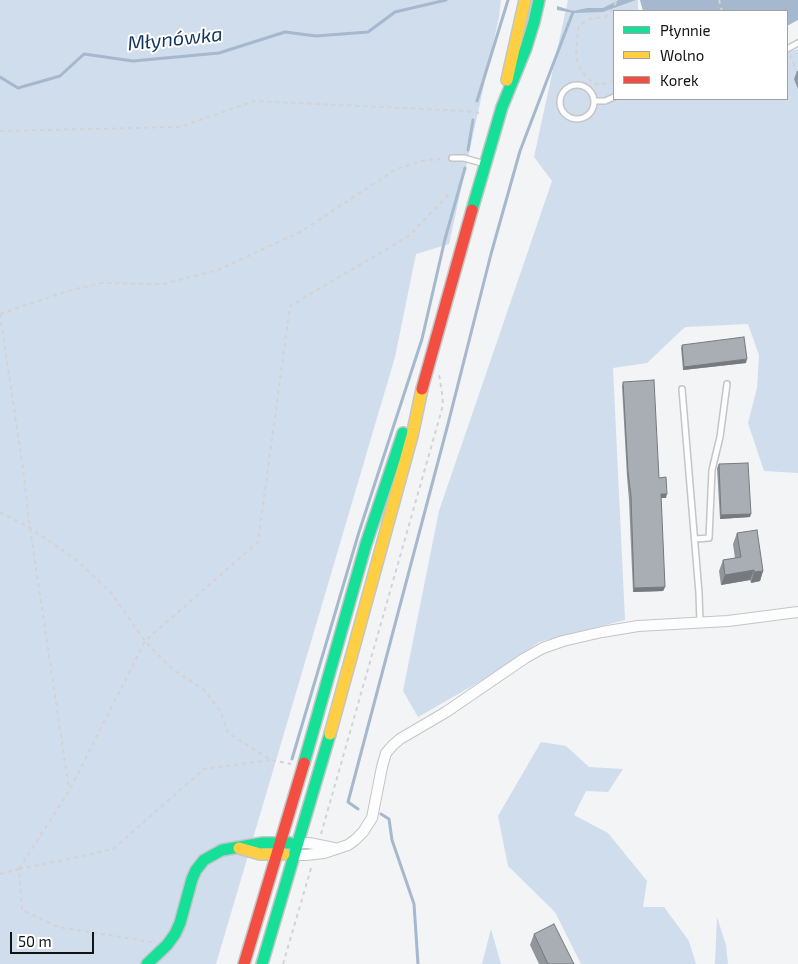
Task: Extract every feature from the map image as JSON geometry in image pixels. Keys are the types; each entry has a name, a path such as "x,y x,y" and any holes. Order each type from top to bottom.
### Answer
{"main road":[{"path":"502,108 513,49 525,0"},
{"path":"262,964 365,610 412,436 424,379 485,164 502,108 526,48 539,0"},
{"path":"244,964 303,767 366,544 403,433 424,379"},
{"path":"147,964 167,945 175,934 192,879 204,860 222,850 263,843 279,849 296,849"}],"street":[{"path":"296,849 306,855 324,853 355,840 372,818 382,767 386,753 392,745 446,712 542,648 563,640 638,626 728,621 798,612"}],"lane":[{"path":"575,85 580,85 590,90 594,95 595,101 592,111 578,119 568,116 561,107 560,101 564,90 575,85"},
{"path":"595,101 605,101 613,97"},
{"path":"452,158 464,158 485,164"},
{"path":"695,539 709,538 712,470 720,436 727,384"},
{"path":"682,389 700,622"}],"path":[{"path":"613,80 599,85 592,82 584,74 576,56 578,29 581,24 589,20 605,17 612,10 617,0"},
{"path":"788,50 798,75"},
{"path":"0,131 180,127 254,101 481,113"},
{"path":"69,791 30,528 24,468 0,314 64,292 100,283 163,284 218,270 302,231 396,169 425,160 452,158"},
{"path":"167,945 58,927 22,910 19,869 69,791 145,642 258,542 290,306 409,236 450,193"},
{"path":"321,834 440,416 442,398 439,368"},
{"path":"0,512 30,528 78,561 112,594 145,642 172,669 204,690 221,712 228,733 271,760 303,767"},
{"path":"0,874 113,849 204,769 271,760"},
{"path":"284,964 314,858"}],"shaded area":[{"path":"0,0 501,0 499,17 449,244 416,254 395,357 216,964 0,964"},
{"path":"568,0 638,0 638,10 613,10 613,100 788,100 788,53 798,49 798,473 764,471 748,423 757,388 759,355 748,324 685,327 647,363 613,368 625,620 539,642 486,678 418,717 403,691 439,511 552,181 534,157"},
{"path":"619,0 636,0 603,12 574,13 557,10 557,6 573,11 587,8 603,8"},
{"path":"640,0 798,0 798,20 788,25 788,10 643,10"},
{"path":"541,742 566,746 589,767 623,769 608,792 586,791 574,815 608,833 647,881 643,907 664,907 689,941 696,964 581,964 555,912 508,866 498,816"},
{"path":"717,917 726,945 728,964 714,964"},
{"path":"491,929 501,964 482,964"}],"building":[{"path":"744,337 747,359 684,367 682,345"},
{"path":"654,380 659,478 666,477 667,494 661,494 665,587 634,588 631,496 623,382"},
{"path":"748,463 751,514 721,515 719,464"},
{"path":"757,530 763,571 754,572 754,570 725,575 723,560 741,557 737,533"},
{"path":"554,924 574,964 548,964 534,934"}],"waterway":[{"name":"Młynówka","path":"0,77 18,88 60,76 84,54 133,61 219,53 285,32 316,36 368,32 395,12 446,0"},
{"path":"477,101 508,0"},
{"path":"358,809 348,802 491,254 520,151 573,12"},
{"path":"468,150 473,120"},
{"path":"292,759 359,532 422,339 445,239 465,168"},
{"path":"381,814 389,819 392,840 414,904 418,964"}],"traffic: fast":[{"path":"472,210 502,107 526,48 539,0"},
{"path":"304,763 366,544 403,433"},
{"path":"262,964 330,734"},
{"path":"147,964 167,945 175,934 180,923 192,879 204,860 222,850 263,843 290,843"}],"traffic: slow":[{"path":"507,80 525,0"},
{"path":"330,734 412,436 422,389"},
{"path":"239,848 260,854 284,854"}],"traffic: jam":[{"path":"422,389 472,210"},
{"path":"244,964 304,763"}]}
